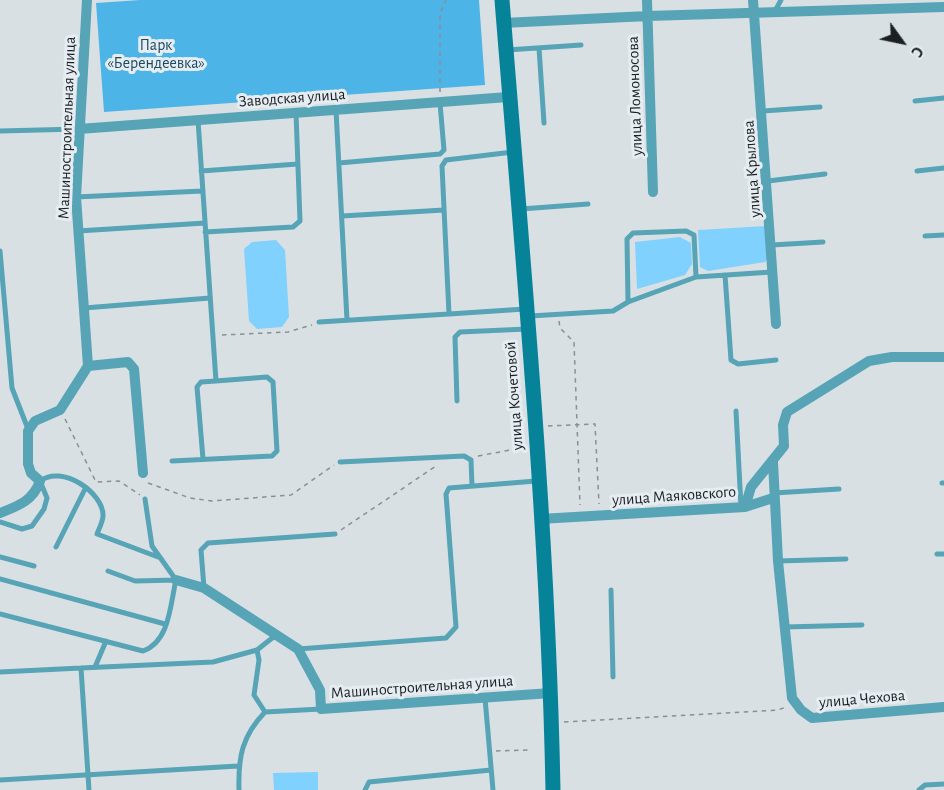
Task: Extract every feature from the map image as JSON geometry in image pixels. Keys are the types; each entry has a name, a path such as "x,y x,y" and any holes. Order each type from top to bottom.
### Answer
{"main road":[{"name":"улица Кочетовой","path":"502,0 540,519 551,693 553,790"}],"street":[{"name":"Машиностроительная улица","path":"87,0 76,197 88,366"},
{"name":"улица Ломоносова","path":"647,0 653,192"},
{"name":"улица Крылова","path":"753,0 768,181 776,324"},
{"path":"504,23 754,13 905,4 944,7"},
{"name":"Заводская улица","path":"79,129 508,97"},
{"name":"улица Маяковского","path":"540,519 743,507 751,487 784,446 783,425 787,412 816,397 869,361 892,357 944,357"},
{"path":"0,513 24,504 36,491 40,481 31,473 28,464 28,430 34,421 60,410 88,366 128,362 135,369 143,473"},
{"path":"773,462 778,561 794,701"},
{"path":"743,507 773,496"},
{"name":"Машиностроительная улица","path":"176,580 204,588 298,649 320,690 321,709 551,693"},
{"name":"улица Чехова","path":"794,701 812,718 944,707"}],"lane":[{"path":"775,12 782,0"},
{"path":"505,51 581,45"},
{"path":"538,48 544,123"},
{"path":"915,101 944,98"},
{"path":"339,163 440,154 444,150 440,102"},
{"path":"763,111 820,107"},
{"path":"336,110 348,320"},
{"path":"205,232 293,227 300,221 296,113"},
{"path":"198,120 216,381"},
{"path":"0,131 79,129"},
{"path":"449,314 442,166 446,160 513,152"},
{"path":"201,171 298,164"},
{"path":"917,171 944,168"},
{"path":"768,181 825,174"},
{"path":"76,197 202,191"},
{"path":"517,209 588,204"},
{"path":"342,216 444,210"},
{"path":"78,231 205,223"},
{"path":"628,302 627,239 633,233 686,231 694,235 696,276"},
{"path":"926,236 944,235"},
{"path":"771,245 823,242"},
{"path":"0,251 12,388 28,430"},
{"path":"457,401 455,337 460,332 526,318 613,311 628,302 696,276 773,272"},
{"path":"725,275 731,360 738,364 776,360"},
{"path":"84,308 210,298"},
{"path":"319,322 449,314 526,318"},
{"path":"172,461 272,456 277,451 273,382 267,377 201,382 197,387 203,459"},
{"path":"736,411 743,507"},
{"path":"340,462 464,456 471,460 472,486"},
{"path":"0,522 22,529 32,525 44,509 47,498 40,481 47,476 66,476 78,482 101,504 103,516 97,534 158,557"},
{"path":"298,649 446,638 456,627 446,494 449,488 537,481"},
{"path":"56,547 85,489"},
{"path":"773,496 839,489"},
{"path":"145,499 152,546 176,580"},
{"path":"204,588 201,550 208,543 335,534"},
{"path":"0,557 34,566"},
{"path":"778,561 846,559"},
{"path":"108,571 135,581 176,580"},
{"path":"0,579 165,624"},
{"path":"0,614 143,651 153,648 162,639 176,580"},
{"path":"611,590 613,677"},
{"path":"785,627 862,625"},
{"path":"0,672 213,662 257,650 276,635"},
{"path":"95,667 106,641"},
{"path":"257,650 259,660 254,695 265,712"},
{"path":"81,668 89,790"},
{"path":"485,698 493,790"},
{"path":"239,790 240,750 251,727 265,712 321,709"},
{"path":"0,780 238,766"},
{"path":"365,790 369,782 491,770"},
{"path":"920,790 925,785 944,784"}],"path":[{"path":"440,102 440,13 446,0"},
{"path":"558,314 560,328 574,342 580,517"},
{"path":"213,336 288,332 319,322"},
{"path":"60,410 96,482"},
{"path":"547,426 595,424 599,516"},
{"path":"468,458 516,449"},
{"path":"335,534 434,469 440,457"},
{"path":"143,473 144,482 190,498 212,501 291,495 340,462"},
{"path":"78,482 119,481 145,499"},
{"path":"551,722 778,710 794,701"},
{"path":"490,751 531,750"}],"shaded area":[{"path":"766,226 768,258 765,262 708,271 700,267 698,230"},
{"path":"680,237 691,243 692,264 685,275 637,289 635,242"},
{"path":"276,240 285,250 289,317 282,327 257,329 249,321 244,249 252,242"},
{"path":"318,772 318,790 274,790 273,773"}],"green space":[{"name":"Парк «Берендеевка»","path":"140,0 479,0 485,85 104,112 96,3"}]}
